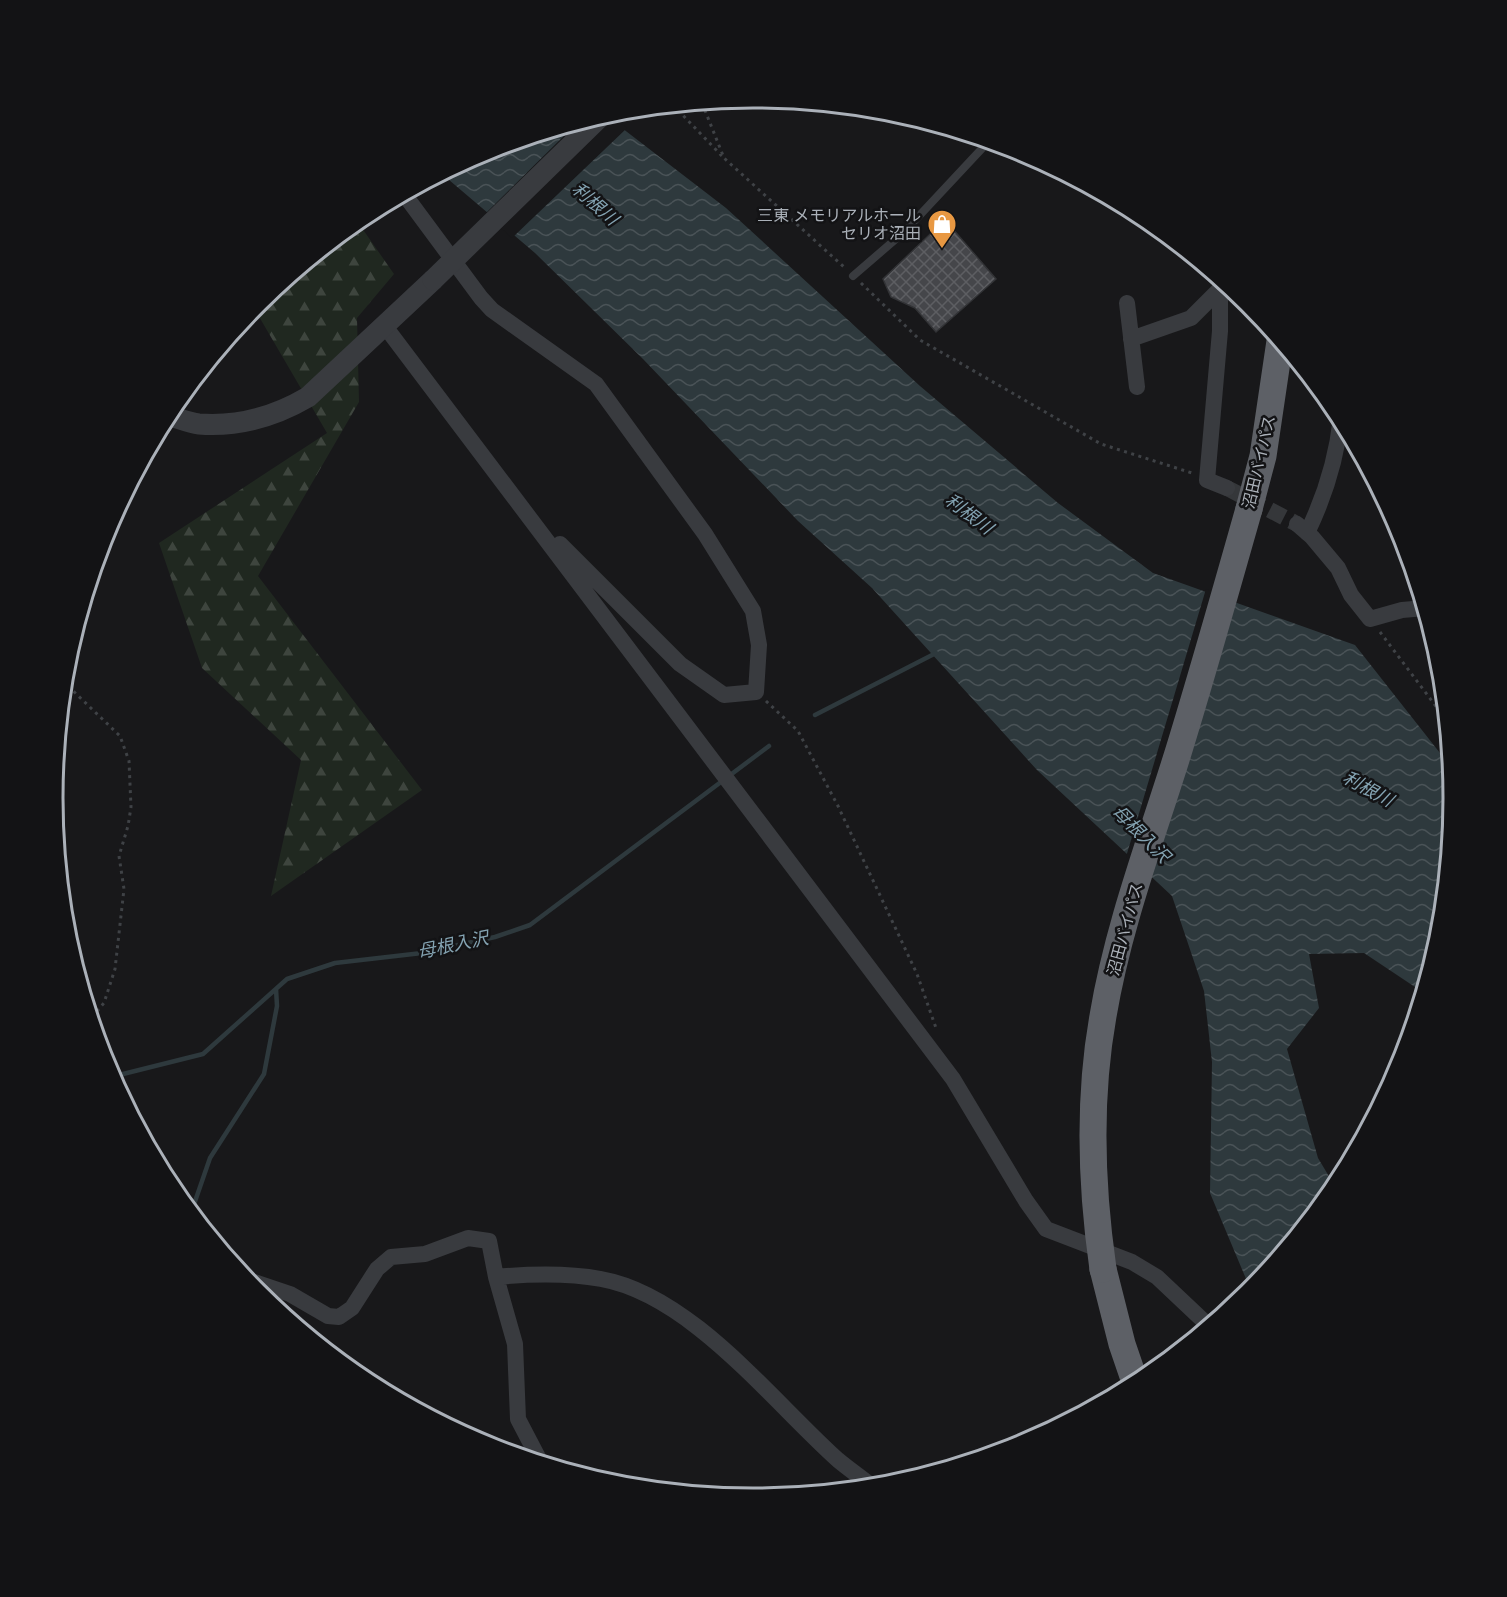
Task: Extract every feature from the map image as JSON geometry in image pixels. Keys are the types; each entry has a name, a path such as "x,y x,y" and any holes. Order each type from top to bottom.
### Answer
{"highway":[{"name":"沼田バイパス","path":"1133,1376 1122,1344 1103,1269 1095,1217 1093,1135 1095,1080 1103,1015 1124,925 1190,715 1249,509 1265,444 1279,350"}],"street":[{"path":"177,418 197,424 230,424 260,419 285,410 308,397 433,280 588,129"},
{"path":"409,201 492,310 596,384 705,534 753,611 759,645 756,692 724,695 680,664 524,510"},
{"path":"1131,339 1191,318 1217,287"},
{"path":"1220,289 1220,331 1207,480 1227,488"},
{"path":"1127,303 1137,387"},
{"path":"384,325 953,1079 1026,1202 1046,1229 1132,1262 1157,1277 1204,1322"},
{"path":"1338,431 1317,512 1302,529 1338,568 1351,595 1370,619 1402,610 1417,609"},
{"path":"263,1285 290,1294 328,1316 339,1317 352,1308 377,1269 391,1257 425,1254 468,1238 489,1241 496,1277 515,1344 518,1419 536,1453"},
{"path":"496,1277 530,1274 601,1279 639,1291 672,1308 709,1337 839,1460 864,1480"}],"lane":[{"path":"853,276 904,232 983,148"}],"path":[{"path":"705,109 724,158"},
{"path":"681,112 724,158 920,340 1101,444 1188,471 1207,480"},
{"path":"1370,619 1438,709"},
{"path":"72,690 120,736 129,761 130,807 128,826 119,856 123,889 115,969 104,1003 97,1010"},
{"path":"756,692 798,731 838,806 917,974 939,1037"}],"green space":[{"path":"363,229 394,274 357,318 359,402 258,576 422,790 271,896 301,760 202,668 159,543 327,433 259,316 298,279"}],"water":[{"name":"利根川","path":"614,122 726,208 920,386 1058,503 1153,573 1355,645 1443,757 1443,844 1438,889 1431,933 1417,988 1364,953 1309,954 1319,1008 1287,1049 1318,1158 1330,1178 1273,1254 1247,1282 1210,1193 1212,1062 1204,991 1172,896 1037,770 872,588 798,521 643,359 535,253 448,179 532,145"}],"pier":[{"path":"618,121 627,128 512,238 485,214 565,135"},
{"path":"1206,589 1234,599 1149,879 1126,857"}],"building":[{"name":"三東 メモリアルホール セリオ沼田","path":"945,220 996,279 936,332 915,308 891,297 883,279"}],"waterway":[{"name":"母根入沢","path":"815,715 936,653"},
{"name":"母根入沢","path":"121,1074 203,1054 287,979 335,963 422,953 495,937 530,925 769,746"},
{"path":"194,1203 210,1158 264,1074 277,1006 276,989"}],"tunnel":[{"path":"1227,488 1297,524"}],"place":[{"name":"三東 メモリアルホール セリオ沼田","path":"942,250"}]}
